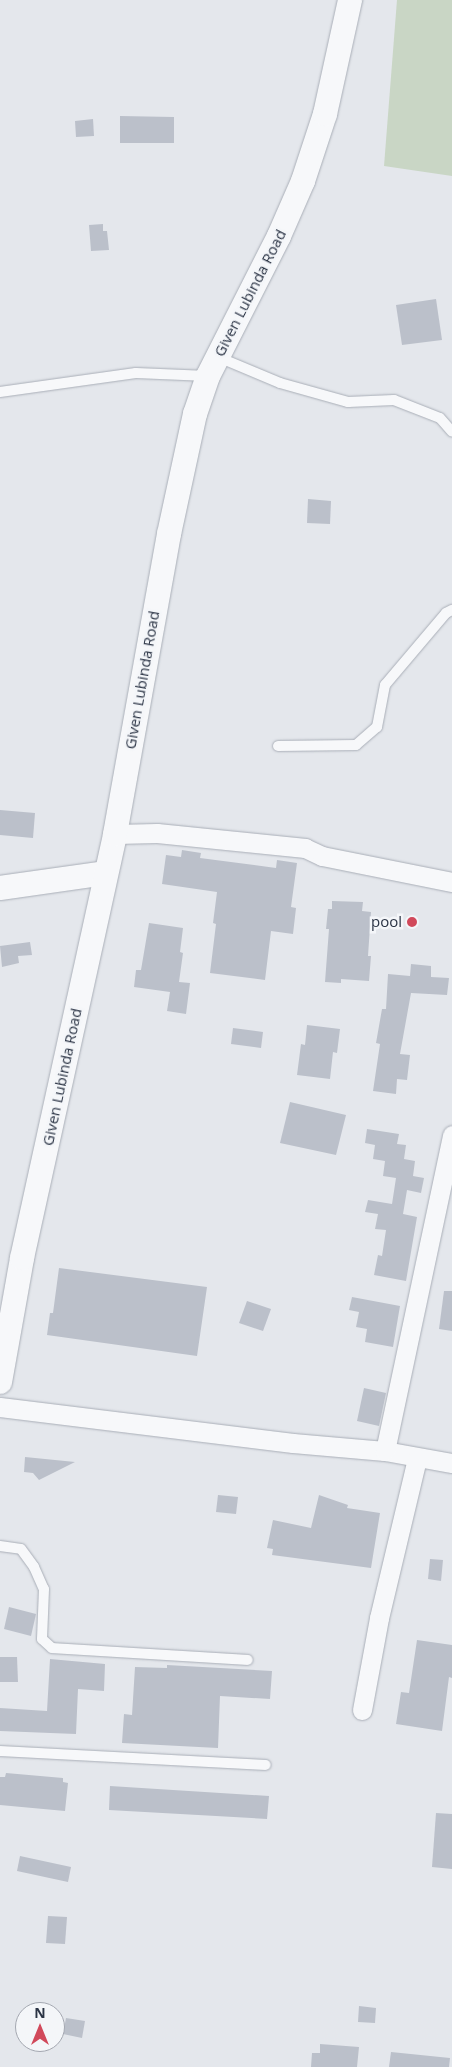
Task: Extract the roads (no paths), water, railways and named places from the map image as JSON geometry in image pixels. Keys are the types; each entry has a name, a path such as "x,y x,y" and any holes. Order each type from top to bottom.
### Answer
{"street":[{"name":"Given Lubinda Road","path":"0,1382 22,1258 115,834 169,534 188,442 213,366 279,236 303,181 325,114 350,0"},
{"path":"115,834 157,833 306,848 322,856 452,882"},
{"path":"0,888 105,873"},
{"path":"385,1451 452,1136"},
{"path":"0,1407 293,1443 385,1451 452,1463"},
{"path":"362,1710 379,1618 416,1458"}],"lane":[{"path":"0,392 136,373 213,366 348,402 394,400 440,418 452,432"},
{"path":"278,746 356,745 377,727 385,685 446,613 452,610"},
{"path":"0,1546 21,1549 34,1567 44,1589 42,1639 52,1648 248,1660"},
{"path":"0,1751 266,1765"}],"place":[{"name":"pool","path":"412,922"}]}
